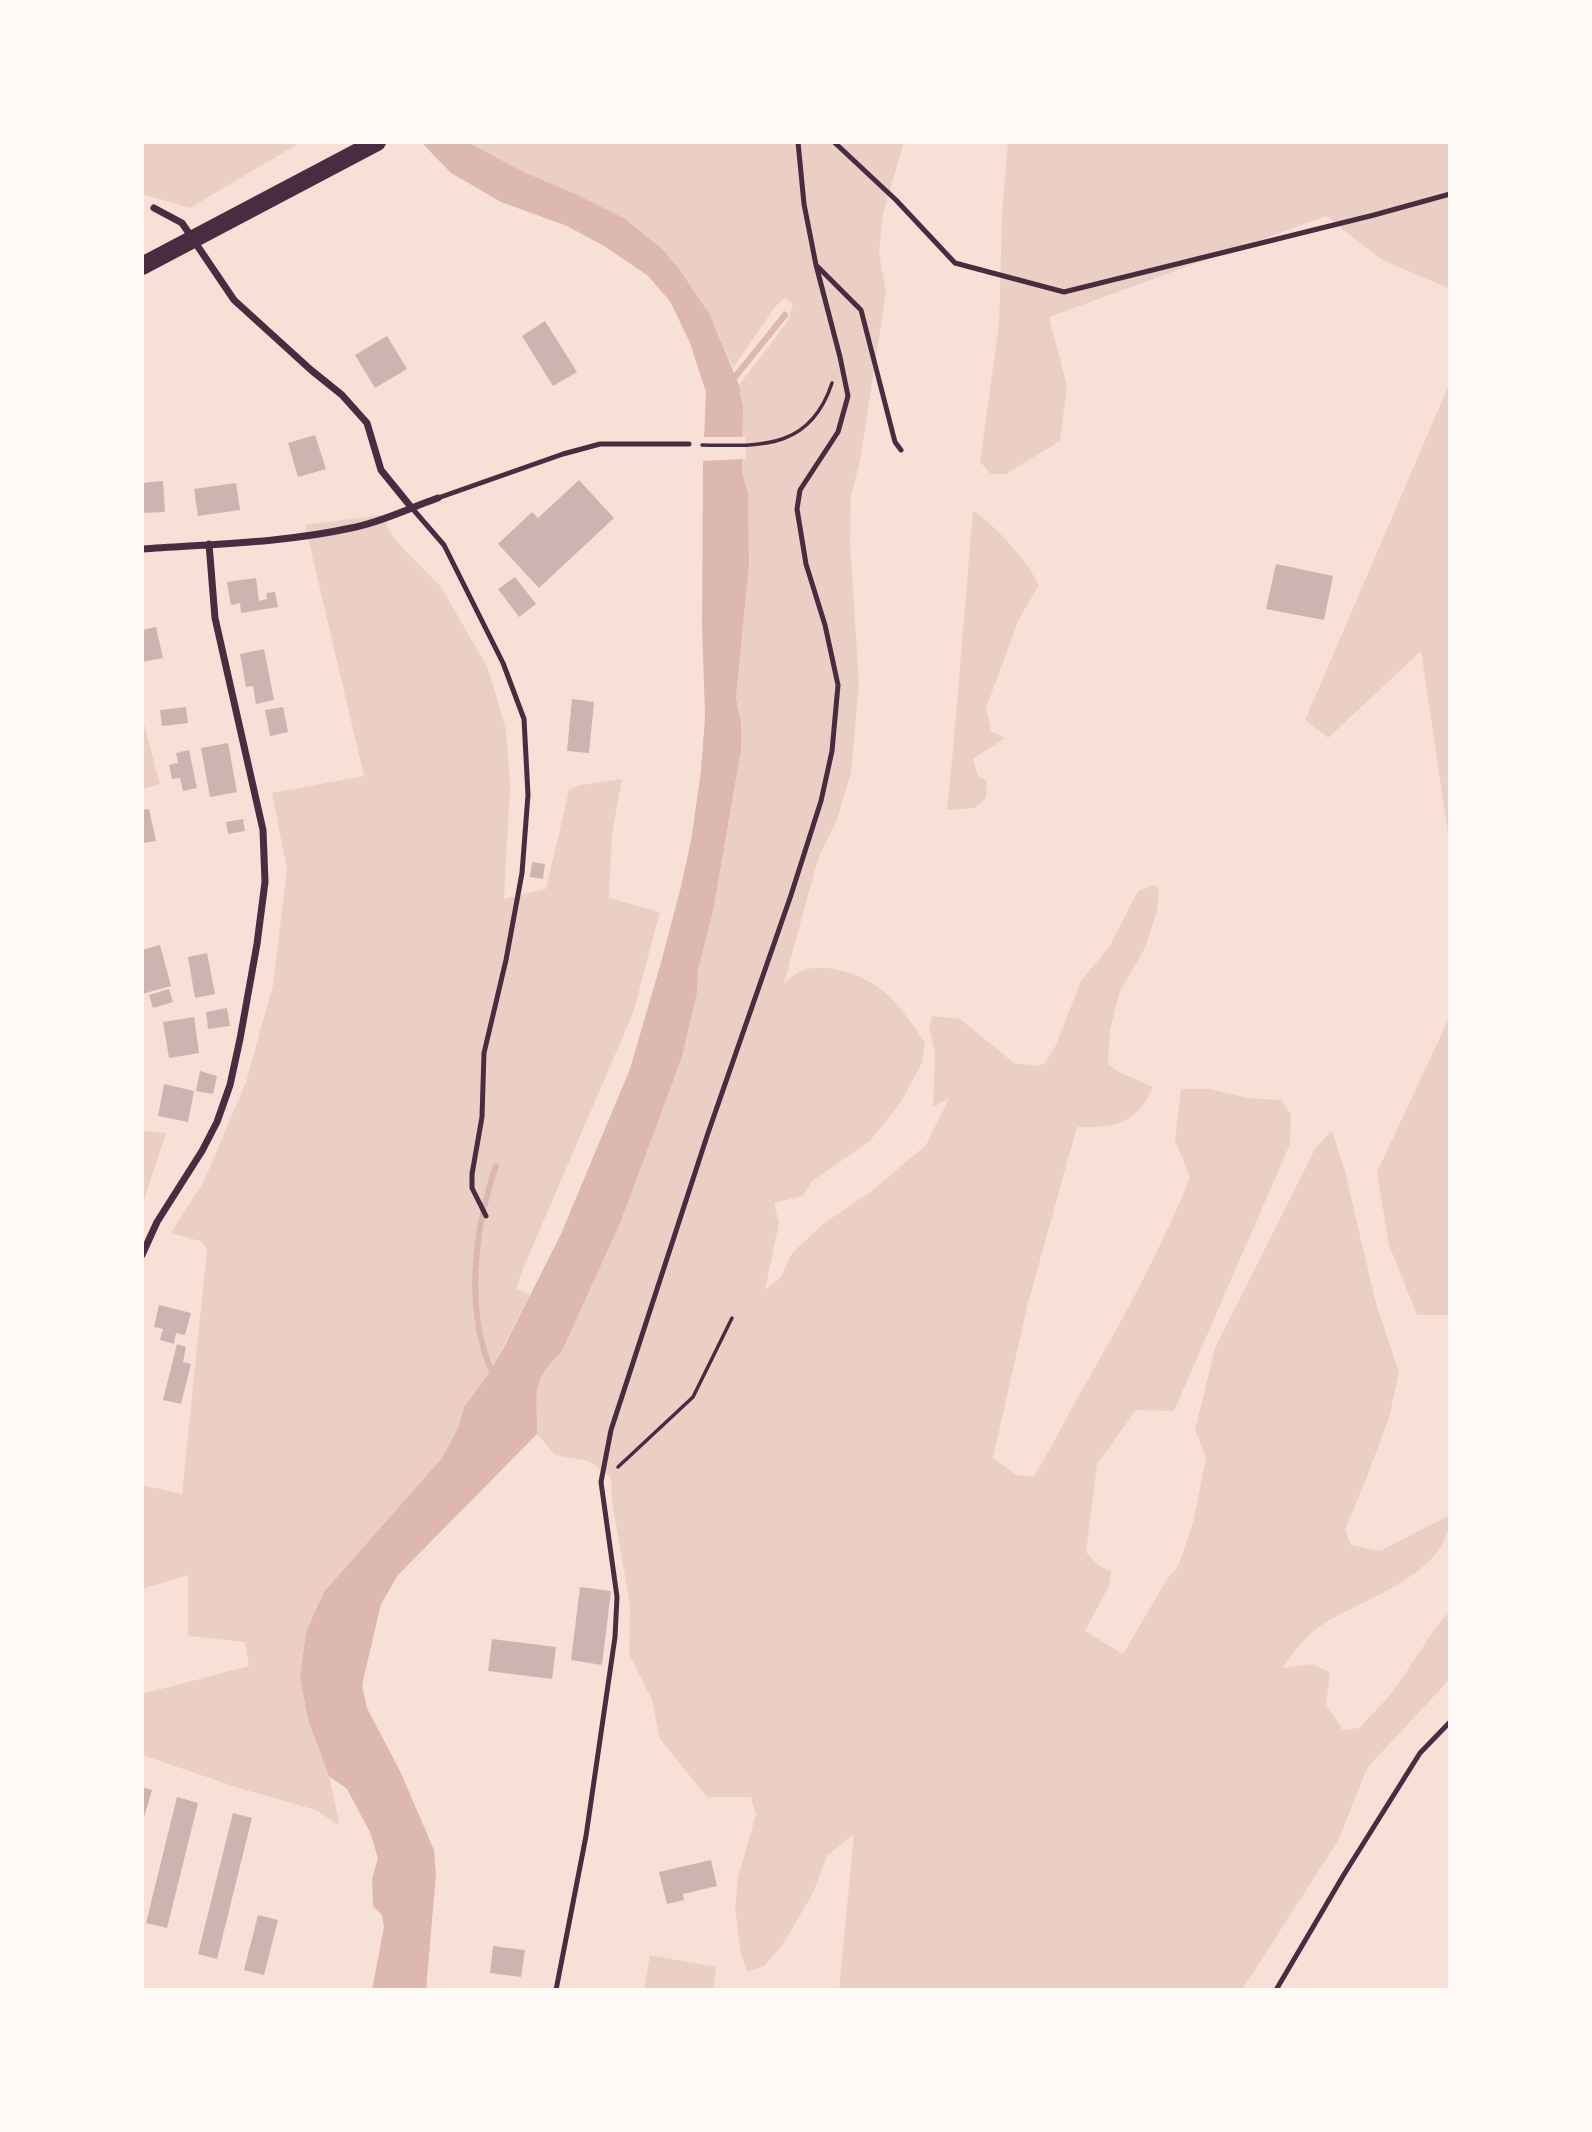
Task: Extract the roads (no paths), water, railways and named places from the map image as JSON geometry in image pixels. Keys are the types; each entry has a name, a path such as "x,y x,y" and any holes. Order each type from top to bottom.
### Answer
{"main road":[{"path":"142,266 377,142"}],"street":[{"path":"154,208 182,223 234,299 342,395 367,423 381,470 411,507"},
{"path":"142,549 305,537 387,519 438,498"},
{"path":"142,1255 158,1222 217,1122 230,1085 243,1026 265,882 263,830 215,618 209,544"}],"lane":[{"path":"556,1990 586,1836 615,1637 617,1597 601,1482 611,1430 708,1133 791,895 821,801 832,751 838,685 825,625 806,564 797,509 800,490 838,432 848,396 816,265 804,204 798,142"},
{"path":"834,142 895,200 955,263 1064,292 1450,194"},
{"path":"816,265 861,310 895,442 901,450"},
{"path":"438,498 562,454 600,444 689,444"},
{"path":"411,507 444,545 502,663 524,719 528,796 522,873 506,961 484,1054 482,1117 472,1174 472,1188 486,1216"},
{"path":"1276,1990 1343,1876 1420,1754 1450,1722"}],"waterway":[{"path":"731,382 785,315"},
{"path":"494,1376 479,1326 476,1271 482,1217 496,1166"}]}
